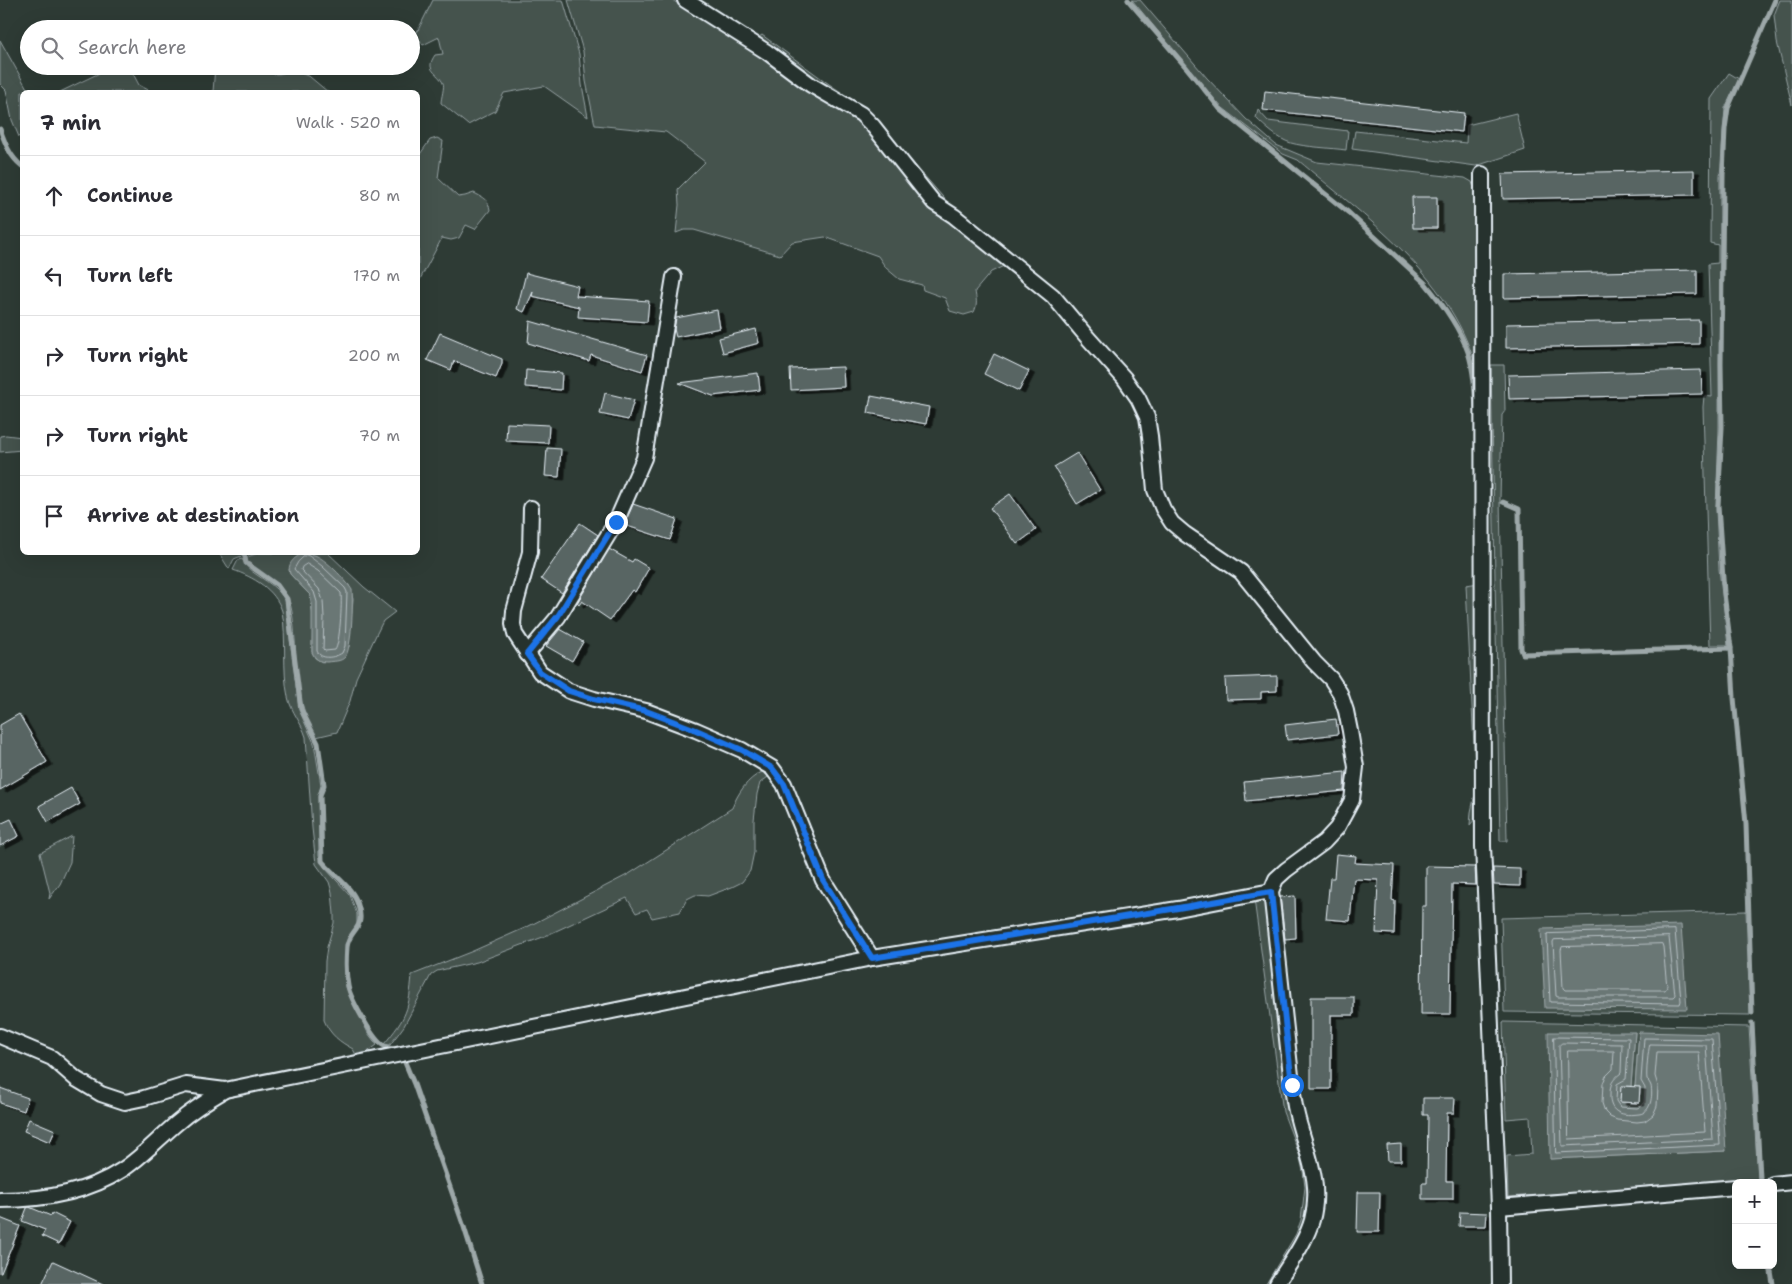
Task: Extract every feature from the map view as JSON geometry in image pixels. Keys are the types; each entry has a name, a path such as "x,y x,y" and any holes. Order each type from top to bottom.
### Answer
{"street":[{"path":"685,0 767,52 811,86 861,114 873,126 934,203 954,216 1053,296 1124,378 1138,398 1146,417 1150,436 1155,490 1163,509 1172,523 1241,572 1314,662 1331,679 1340,693 1346,710 1356,767 1352,800 1337,828 1324,842 1276,879 1271,892 1296,1112 1314,1172 1312,1221 1277,1284"},
{"path":"1482,174 1483,846 1499,1207 1500,1284"},
{"path":"527,654 558,616 616,522 644,458 674,277"},
{"path":"531,508 530,552 514,611 515,634 540,672 569,691 646,711 742,750 772,768 784,784 823,880 872,958"},
{"path":"0,1036 52,1058 76,1079 101,1094 125,1102 186,1085 225,1090 872,958 1271,892"},
{"path":"0,1200 26,1200 59,1194 95,1184 121,1170 190,1113 225,1090"},
{"path":"1777,1184 1792,1182"},
{"path":"1499,1207 1732,1187"}],"shaded area":[{"path":"433,0 563,0 579,54 588,117 544,86 504,93 495,111 468,125 441,103 443,85 441,79 431,68 435,55 443,54 439,37 423,45 420,40 420,26"},
{"path":"568,0 672,0 723,30 863,122 891,156 1006,265 991,272 975,291 976,304 974,312 964,315 950,311 945,298 923,290 922,285 899,279 886,268 878,256 825,237 792,242 780,255 694,230 684,230 676,233 679,205 678,189 705,162 666,132 595,125 586,81 583,51"},
{"path":"1132,0 1140,0 1207,78 1246,119 1276,145 1317,162 1465,178 1472,182 1474,188 1475,364 1463,332 1446,303 1425,275 1402,250 1377,226 1298,160 1283,154 1219,105"},
{"path":"1780,0 1792,0 1792,105 1777,42 1774,15"},
{"path":"762,35 866,109 949,204 949,208 833,95 756,39"},
{"path":"0,40 28,90 20,90 20,138 12,120 6,90 0,84"},
{"path":"1729,73 1739,79 1725,108 1720,177 1719,430 1716,510 1719,569 1728,645 1710,645 1703,407 1704,396 1712,397 1708,264 1718,263 1718,245 1710,243 1711,99"},
{"path":"95,75 134,75 139,85 148,90 64,90"},
{"path":"214,75 305,75 326,90 213,90"},
{"path":"1258,110 1268,121 1348,131 1346,150 1303,146 1281,139 1256,118"},
{"path":"1516,113 1525,150 1476,166 1352,149 1355,131 1466,143 1467,125"},
{"path":"437,138 443,141 438,178 458,197 474,193 487,201 490,210 475,229 466,225 459,238 451,240 442,238 420,279 420,154 430,140"},
{"path":"1491,365 1504,365 1505,411 1502,415 1500,499 1507,841 1500,841"},
{"path":"0,436 20,437 20,450 0,452"},
{"path":"220,555 244,555 234,559 229,569"},
{"path":"253,555 315,555 330,555 364,587 395,612 383,621 376,635 356,678 350,701 337,732 316,737 304,711 299,691 291,605 284,592 275,582 247,563 246,557","holes":["315,555 349,585 353,599 349,647 322,662 315,658 312,652 313,617 310,595 290,574 289,569"]},
{"path":"242,559 248,568 271,584 285,600 299,710 314,743 321,785 318,797 319,855 324,867 350,895 357,914 357,927 345,944 346,987 368,1033 377,1045 358,1059 353,1049 332,1034 324,1020 325,961 334,923 332,892 329,882 316,864 306,737 288,697 285,676 282,611 279,603 269,590 248,576 233,570 238,560"},
{"path":"1479,583 1480,813 1470,825 1475,794 1475,767 1466,585"},
{"path":"769,771 772,774 760,783 757,794 754,820 754,852 750,871 742,882 708,896 695,895 687,899 680,912 652,918 647,909 636,913 627,898 543,937 477,962 437,971 431,975 404,1026 390,1045 384,1044 398,1027 406,1012 412,975 527,927 629,874 732,808 747,783 762,772 765,774"},
{"path":"72,836 70,862 60,884 49,899 50,893 40,853"},
{"path":"1264,897 1268,900 1310,1171 1309,1222 1273,1284 1266,1284 1296,1234 1301,1220 1305,1187 1299,1154 1283,1112 1254,899"},
{"path":"1746,911 1750,1015 1504,1012 1501,918"},
{"path":"1503,1022 1749,1027 1758,1179 1732,1179 1732,1182 1508,1197 1507,1156 1532,1154 1530,1117 1506,1119","holes":["1635,1032 1631,1086 1635,1087 1639,1032 1726,1151 1550,1159"]}],"water":[{"path":"300,555 314,555 318,557 340,575 352,590 351,635 345,657 341,660 320,661 312,652 312,604 310,595 290,574 289,567"},
{"path":"1681,925 1687,1009 1545,1008 1541,929"},
{"path":"1548,1032 1635,1032 1631,1086 1621,1086 1621,1102 1638,1103 1640,1087 1635,1087 1639,1032 1718,1034 1726,1151 1550,1159"}],"building":[{"path":"1265,91 1464,113 1462,132 1263,110"},
{"path":"1694,170 1694,195 1503,199 1502,174"},
{"path":"1412,197 1437,197 1437,228 1413,228"},
{"path":"1697,270 1697,294 1504,298 1504,274"},
{"path":"526,273 578,286 576,296 649,301 647,322 578,317 579,307 532,296 533,292 524,312 517,309"},
{"path":"717,310 720,328 676,337 674,329 676,318"},
{"path":"1699,320 1699,344 1506,348 1506,324"},
{"path":"530,321 647,355 642,371 591,355 589,361 528,343"},
{"path":"756,329 759,343 723,353 719,338"},
{"path":"440,333 502,359 502,364 496,378 454,361 451,370 427,360"},
{"path":"994,354 1029,371 1019,391 984,374"},
{"path":"843,367 844,387 791,390 790,369"},
{"path":"526,370 562,373 561,390 525,387"},
{"path":"1701,370 1702,394 1509,399 1508,375"},
{"path":"758,373 760,390 713,396 679,383"},
{"path":"605,393 634,400 628,420 600,414"},
{"path":"871,396 929,407 926,424 868,413"},
{"path":"507,423 549,425 548,443 506,441"},
{"path":"547,448 561,449 559,477 545,476"},
{"path":"1077,453 1100,490 1077,504 1054,467"},
{"path":"1010,494 1036,530 1017,544 990,508"},
{"path":"633,504 677,519 670,540 624,525"},
{"path":"580,523 598,535 562,593 541,579"},
{"path":"609,549 632,562 634,559 649,568 635,592 632,590 610,620 582,601 579,605 577,603"},
{"path":"560,629 583,642 572,661 546,646"},
{"path":"1277,676 1277,691 1261,692 1261,699 1226,700 1225,678"},
{"path":"19,714 47,762 0,790 0,725"},
{"path":"1336,719 1338,734 1287,740 1285,725"},
{"path":"1345,772 1344,791 1246,801 1244,782"},
{"path":"71,788 80,804 48,822 39,806"},
{"path":"11,819 19,836 0,846 0,824"},
{"path":"1336,854 1356,856 1355,863 1394,865 1392,900 1395,901 1394,934 1376,933 1378,880 1354,879 1350,921 1326,919 1330,878 1334,878"},
{"path":"1426,866 1475,867 1476,885 1452,884 1450,1014 1421,1014 1422,906 1426,906"},
{"path":"1493,868 1520,869 1520,886 1494,885"},
{"path":"1295,896 1296,938 1285,939 1280,897"},
{"path":"1311,997 1354,997 1354,1015 1331,1015 1331,1089 1311,1089"},
{"path":"1621,1086 1640,1087 1639,1103 1620,1102"},
{"path":"0,1088 28,1098 24,1111 0,1103"},
{"path":"1423,1098 1455,1098 1454,1113 1447,1113 1446,1181 1453,1181 1453,1199 1422,1199 1422,1183 1427,1183 1428,1115 1423,1115"},
{"path":"29,1119 55,1130 50,1142 24,1131"},
{"path":"1401,1144 1401,1161 1388,1161 1387,1145"},
{"path":"1358,1192 1380,1192 1379,1232 1357,1232"},
{"path":"29,1207 51,1216 52,1213 70,1222 59,1244 42,1236 45,1230 22,1221"},
{"path":"1460,1212 1487,1213 1486,1226 1459,1226"},
{"path":"0,1218 20,1226 1,1273 0,1273"},
{"path":"53,1261 103,1284 42,1284"}],"waterway":[{"path":"1128,0 1220,109 1349,213 1425,283 1450,316 1465,343 1473,374 1476,410"},
{"path":"1752,1013 1746,824 1731,648 1724,593 1718,506 1722,427 1723,175 1728,108 1775,0"},
{"path":"0,129 11,154 20,164"},
{"path":"1503,502 1519,509 1521,649 1523,654 1731,648"},
{"path":"245,555 246,563 277,585 287,599 301,709 318,743 324,785 320,795 322,861 352,892 360,913 359,925 348,941 347,947 348,986 361,1016 376,1039 384,1046 397,1050"},
{"path":"1752,1023 1760,1178"},
{"path":"404,1060 464,1227 482,1284"},
{"path":"1771,1269 1773,1284"}],"route":[{"path":"616,522 558,616 527,654 540,672 569,691 646,711 742,750 772,768 784,784 823,880 872,958 1271,892 1292,1085"}]}
